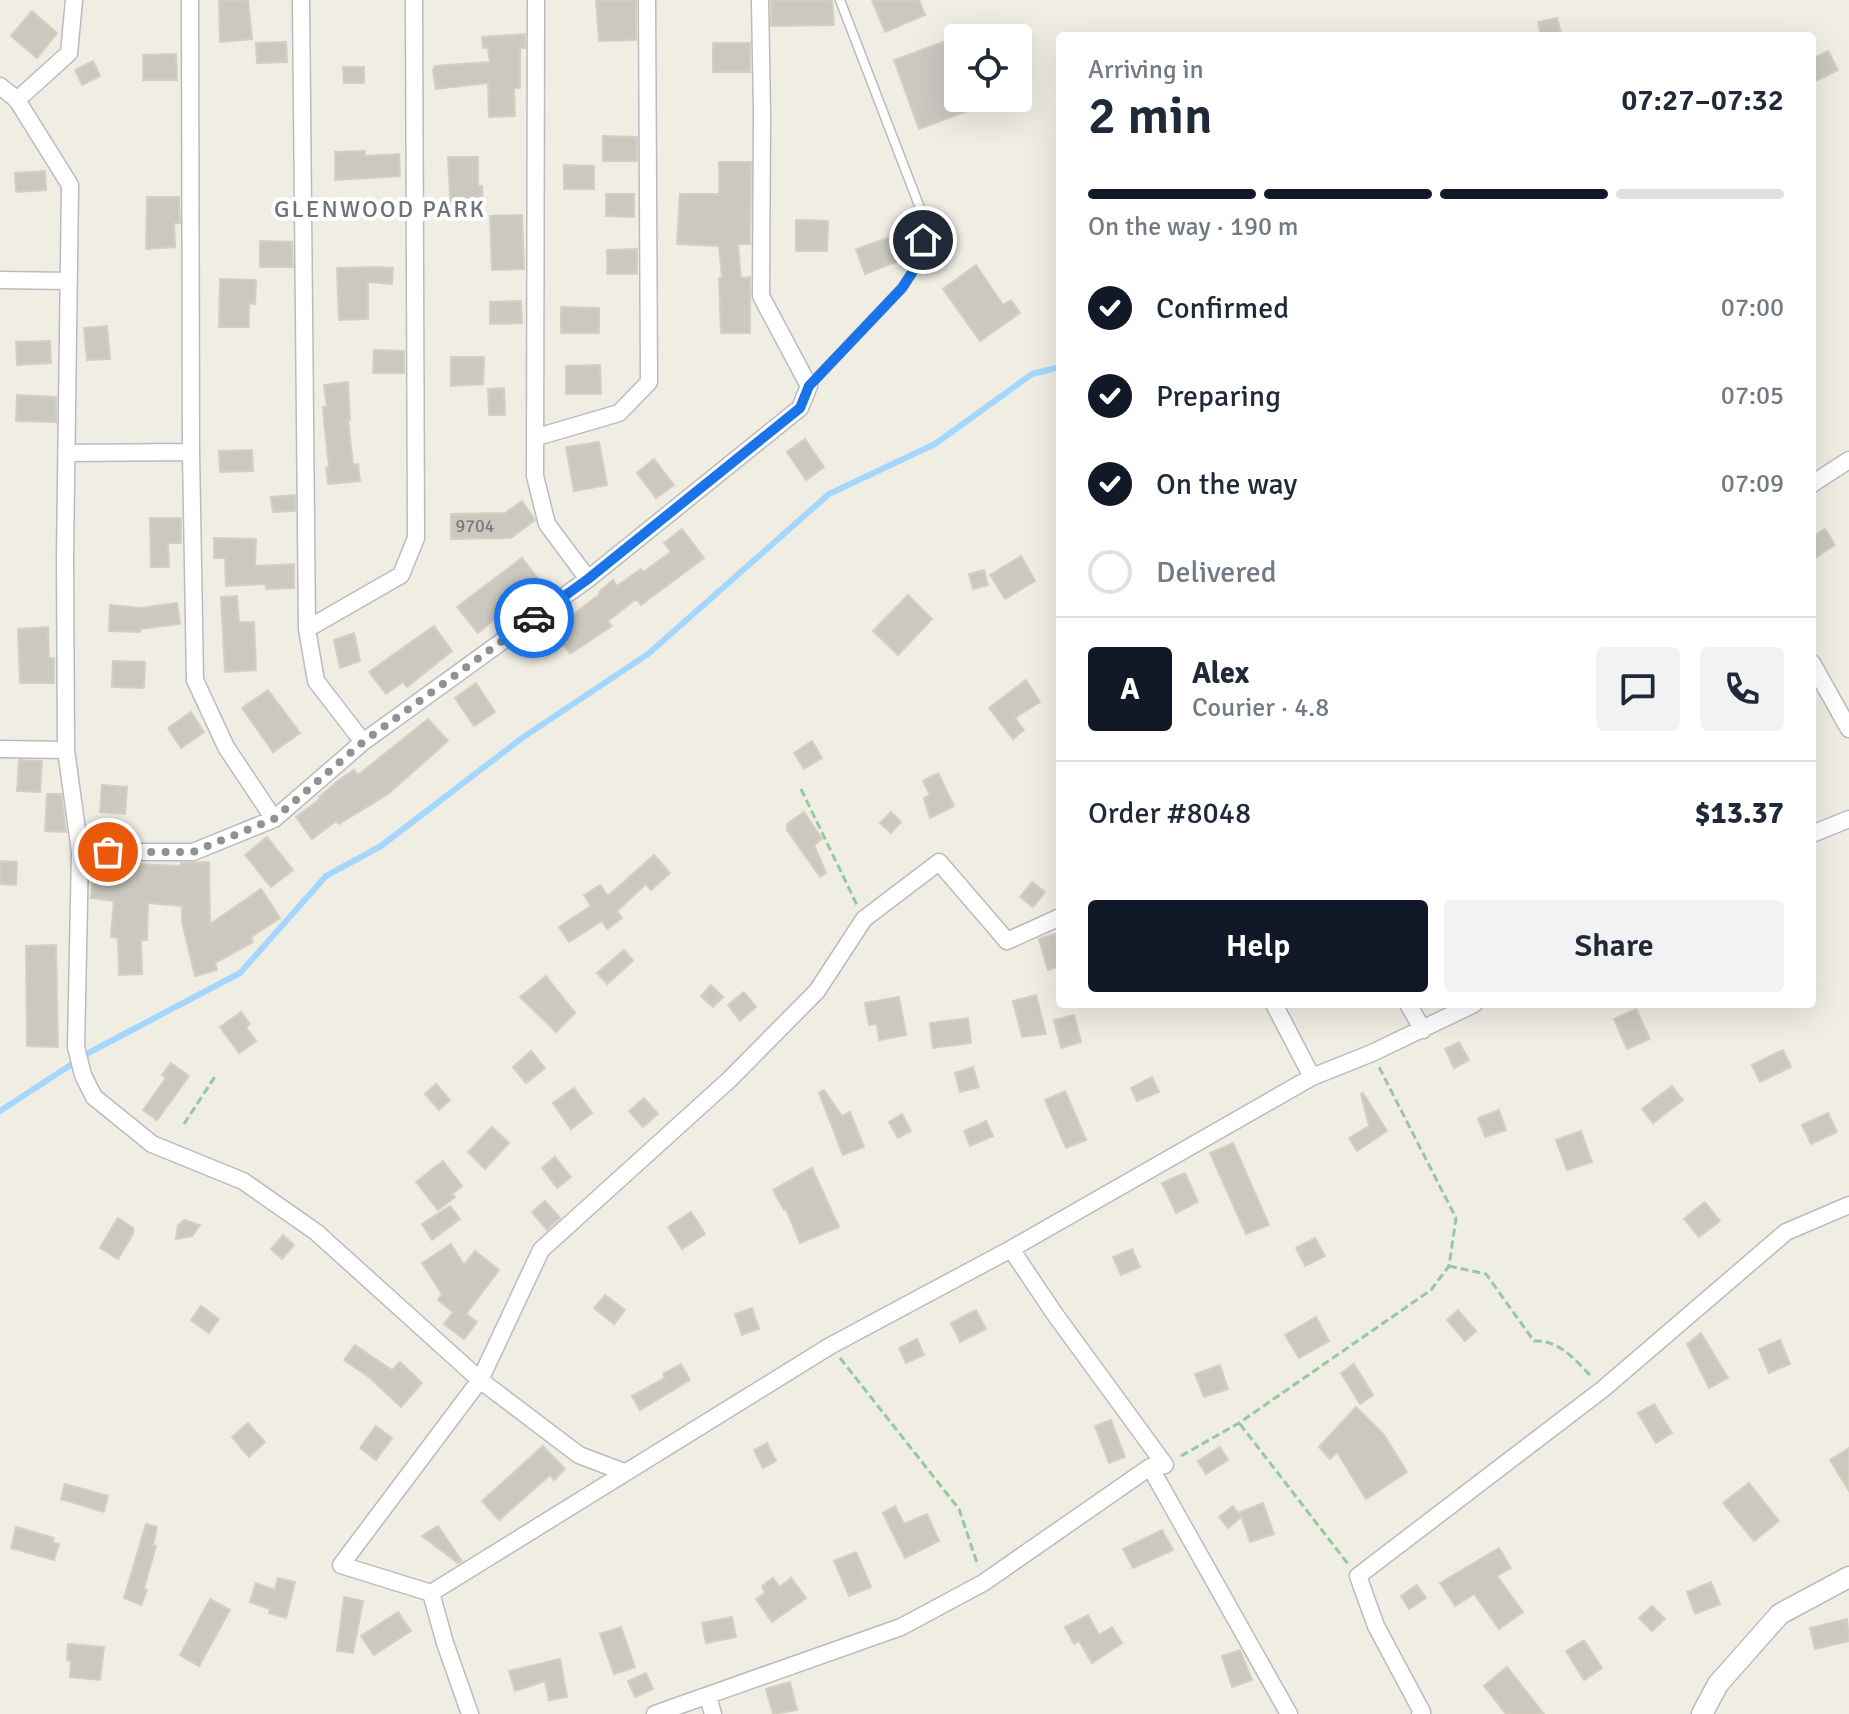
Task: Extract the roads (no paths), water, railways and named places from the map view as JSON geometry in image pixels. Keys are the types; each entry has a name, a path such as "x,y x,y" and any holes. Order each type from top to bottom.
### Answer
{"street":[{"path":"17,100 69,53 74,0"},
{"path":"190,0 195,680 226,747 274,819"},
{"path":"301,0 307,629 316,681 363,742"},
{"path":"307,629 401,575 416,538 414,0"},
{"path":"536,0 535,476 547,524 588,579"},
{"path":"537,437 619,413 649,382 647,0"},
{"path":"80,852 193,852 274,819 363,742 588,579 800,408 809,386 761,296 760,0"},
{"path":"0,86 17,100 70,185 66,750 80,852 76,1047 83,1075 94,1097 152,1144 243,1181 316,1232 480,1380 579,1455 624,1472"},
{"path":"0,280 69,281"},
{"path":"66,453 191,452"},
{"path":"1816,481 1849,460"},
{"path":"1816,670 1849,729"},
{"path":"0,749 66,750"},
{"path":"1816,832 1849,819"},
{"path":"1056,919 1007,941 939,862 864,919 817,991 729,1080 541,1250 480,1380 341,1565 431,1593 830,1346 1011,1249 1312,1077 1372,1053 1466,1008"},
{"path":"1276,1008 1312,1077"},
{"path":"1410,1008 1423,1030"},
{"path":"1420,1714 1422,1712 1376,1626 1358,1576 1603,1389 1786,1232 1849,1205"},
{"path":"1011,1249 1158,1466 1289,1714"},
{"path":"655,1714 901,1627 983,1583 1158,1466"},
{"path":"1702,1714 1718,1684 1780,1614 1849,1577"},
{"path":"431,1593 470,1714"},
{"path":"708,1697 713,1714"}],"lane":[{"path":"809,386 902,288 921,259 925,221 840,0"}],"waterway":[{"path":"0,1111 92,1051 240,973 326,876 381,846 522,738 648,654 829,494 935,444 1032,374 1056,368"}],"district":[{"name":"GLENWOOD PARK","path":"380,209"}]}
